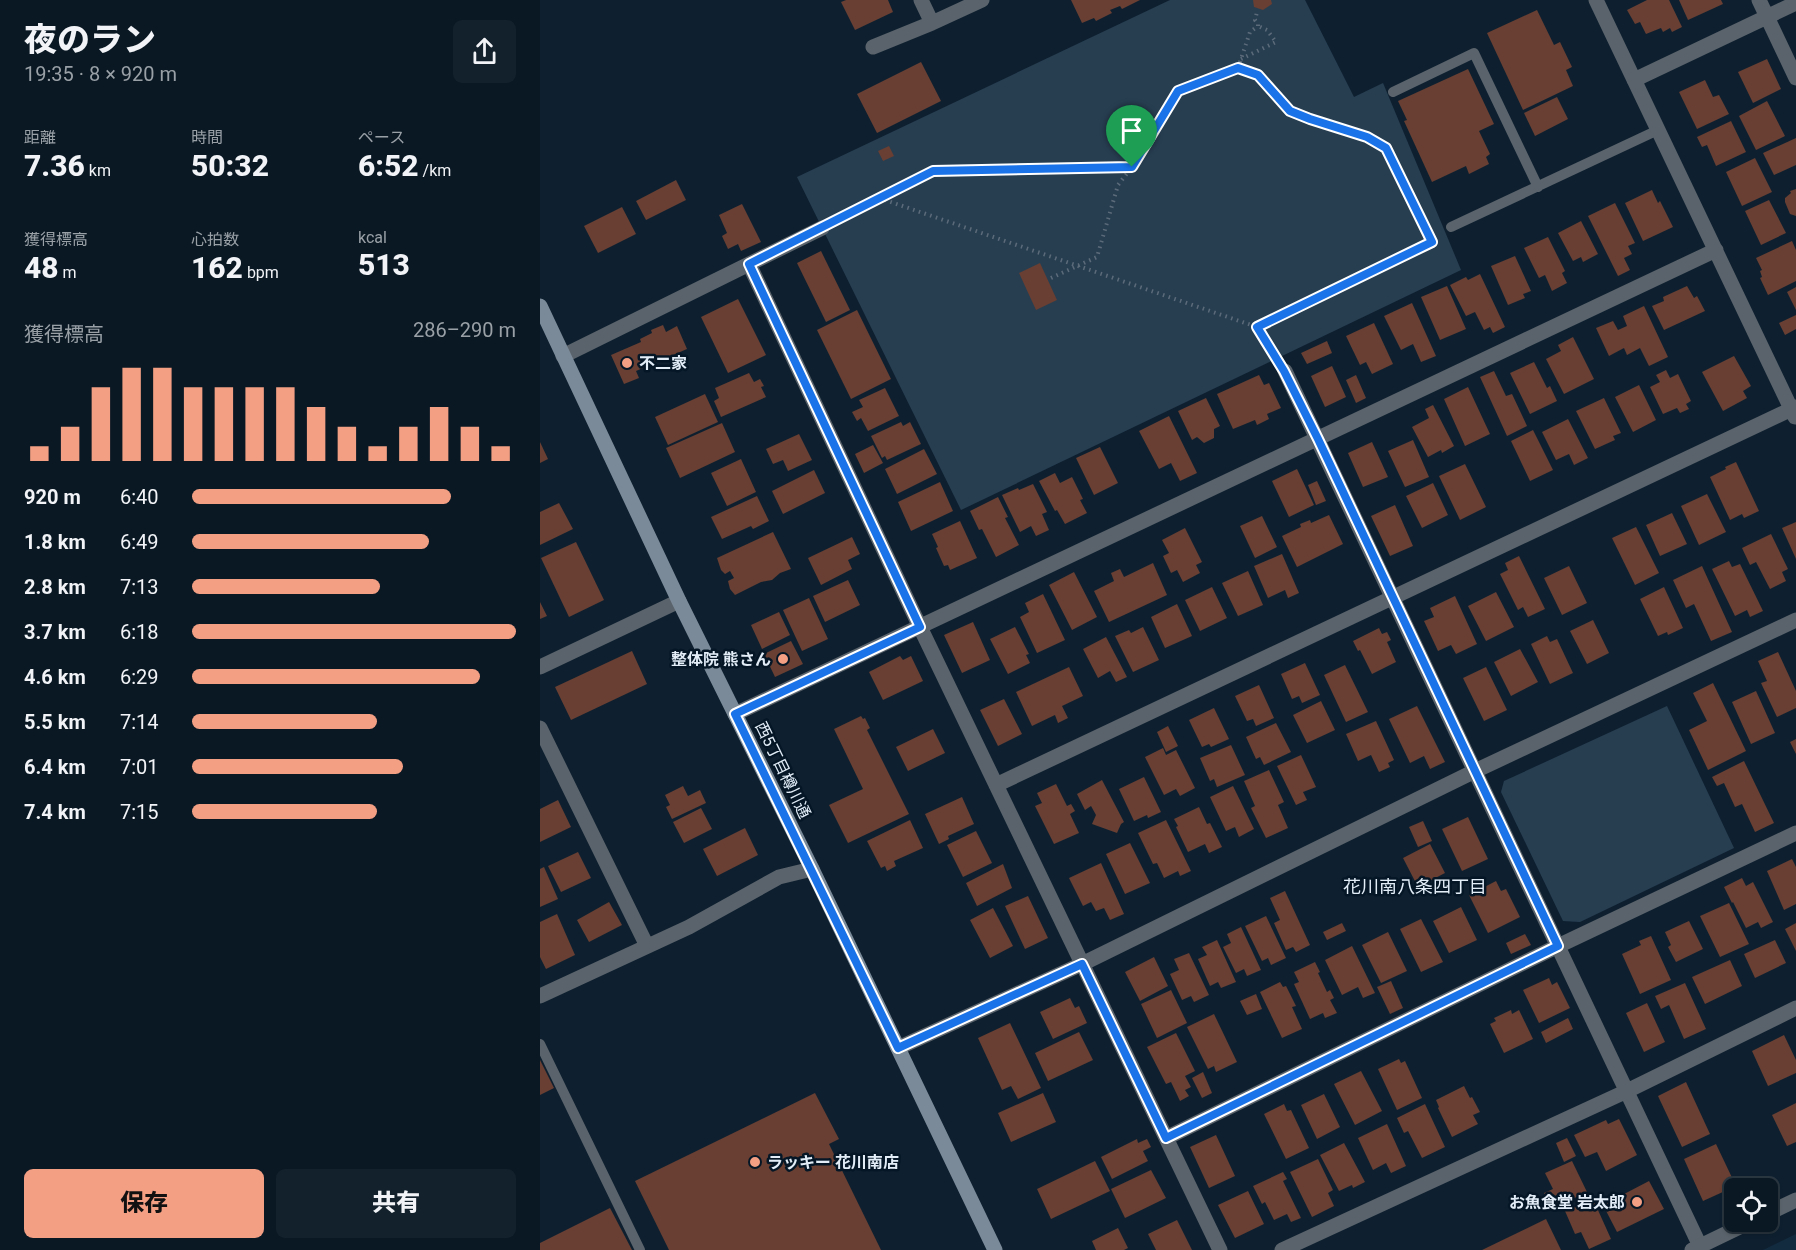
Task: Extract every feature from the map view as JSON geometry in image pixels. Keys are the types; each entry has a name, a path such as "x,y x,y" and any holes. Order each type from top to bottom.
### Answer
{"main road":[{"name":"西5丁目樽川通","path":"540,306 679,601 812,869 995,1250"}],"street":[{"path":"921,0 932,23"},
{"path":"873,47 982,0"},
{"path":"996,785 1794,411 1596,0"},
{"path":"1759,0 1796,78"},
{"path":"1634,80 1796,3"},
{"path":"563,356 822,228"},
{"path":"735,714 1716,250"},
{"path":"749,264 920,627 1220,1250"},
{"path":"1284,371 1627,1090 1696,1248 1729,1232"},
{"path":"540,667 679,601"},
{"path":"898,1048 1082,964 1475,771 1796,620"},
{"path":"540,728 647,946"},
{"path":"1166,1138 1558,946 1796,833"},
{"path":"540,996 689,927 778,877 812,869"},
{"path":"1282,1250 1627,1090 1796,1008"},
{"path":"1778,1209 1796,1200"}],"lane":[{"path":"1393,92 1474,53 1538,187"},
{"path":"1451,227 1658,130"},
{"path":"540,1044 640,1250"}],"path":[{"path":"1241,59 1276,42 1267,30 1258,26 1255,20 1257,12"},
{"path":"1238,68 1250,32 1258,26"},
{"path":"1051,278 1097,256 1118,185 1132,167 1178,91 1238,68 1258,75 1290,111 1367,137 1386,148 1432,242 1257,327"},
{"path":"822,228 933,171 1132,167"},
{"path":"879,198 1257,327 1284,371"}],"shaded area":[{"path":"1170,0 1305,0 1354,97 1383,83 1461,270 961,510 797,177"},
{"path":"1667,706 1734,848 1580,922 1563,921 1501,792 1504,781"},
{"path":"1796,1234 1796,1250 1763,1250"}],"building":[{"path":"888,0 893,12 855,30 841,2"},
{"path":"1071,0 1140,0 1122,9 1120,6 1110,10 1112,13 1096,21 1094,18 1082,23"},
{"path":"1253,0 1271,0 1272,4 1263,10 1254,7"},
{"path":"1647,0 1669,0 1682,27 1672,32 1670,28 1663,32 1661,28 1646,34 1640,22 1635,24 1627,10"},
{"path":"1679,0 1721,0 1723,4 1688,20"},
{"path":"1537,10 1554,45 1560,42 1572,67 1566,70 1573,86 1523,110 1487,33"},
{"path":"1767,59 1781,89 1753,103 1738,72"},
{"path":"921,62 941,101 877,133 857,94"},
{"path":"1468,69 1494,124 1479,131 1490,154 1486,157 1489,164 1469,174 1466,166 1432,182 1404,121 1407,120 1398,101"},
{"path":"1705,80 1713,97 1719,95 1729,114 1697,129 1679,92"},
{"path":"1557,97 1568,119 1535,136 1524,113"},
{"path":"1767,101 1785,136 1756,150 1739,116"},
{"path":"1731,121 1746,152 1716,166 1707,145 1702,147 1697,137"},
{"path":"1796,138 1796,165 1774,175 1763,153"},
{"path":"889,146 894,156 883,161 878,151"},
{"path":"1755,158 1772,192 1742,206 1726,172"},
{"path":"676,180 686,200 646,220 636,201"},
{"path":"1796,189 1796,216 1790,214 1785,198 1791,193 1790,191"},
{"path":"1652,190 1673,227 1643,241 1625,203"},
{"path":"1769,200 1786,233 1761,245 1745,211"},
{"path":"1615,203 1635,243 1628,246 1632,254 1624,258 1630,270 1618,276 1588,216"},
{"path":"742,204 761,242 741,251 738,244 728,249 722,236 727,233 719,215"},
{"path":"622,207 636,234 598,253 584,226"},
{"path":"1581,221 1598,254 1583,262 1581,257 1573,261 1558,233"},
{"path":"1548,237 1565,271 1562,273 1567,283 1552,291 1545,275 1539,278 1524,248"},
{"path":"1792,241 1796,250 1796,281 1768,295 1760,278 1762,270 1756,258"},
{"path":"821,251 850,310 826,322 797,263"},
{"path":"1515,256 1531,291 1523,294 1525,298 1508,305 1491,266"},
{"path":"1040,263 1057,300 1036,310 1019,273"},
{"path":"1480,274 1505,327 1493,333 1490,327 1484,330 1475,312 1466,316 1450,285 1466,277 1468,280"},
{"path":"1447,286 1466,329 1440,340 1421,297"},
{"path":"1687,286 1694,298 1697,296 1705,311 1664,330 1652,306 1664,301 1663,297"},
{"path":"1796,287 1796,310 1787,292"},
{"path":"738,299 766,355 728,373 701,317"},
{"path":"1412,303 1436,356 1421,362 1413,344 1401,350 1384,316"},
{"path":"1644,306 1668,357 1649,366 1640,348 1627,355 1624,348 1609,356 1596,328 1613,321 1618,330 1627,326 1623,316"},
{"path":"857,310 891,379 851,399 817,330"},
{"path":"1796,315 1796,329 1785,335 1779,323"},
{"path":"1374,323 1393,364 1372,374 1366,362 1360,365 1346,336"},
{"path":"663,325 666,332 677,326 687,349 636,371 639,378 624,384 611,355 641,342 640,339 652,333 651,330"},
{"path":"1573,337 1594,379 1564,394 1546,359 1561,351 1558,345"},
{"path":"1327,341 1332,353 1307,364 1301,353"},
{"path":"1734,356 1751,386 1743,391 1747,398 1723,411 1702,372"},
{"path":"1534,362 1547,388 1550,386 1557,401 1530,414 1510,373"},
{"path":"1332,366 1346,397 1325,407 1311,376"},
{"path":"1666,370 1670,378 1678,374 1691,401 1686,404 1689,409 1680,413 1677,408 1663,414 1650,387 1660,382 1656,375"},
{"path":"1494,371 1506,396 1512,394 1527,426 1507,436 1480,377"},
{"path":"749,373 754,382 760,379 766,397 721,417 714,401 719,398 715,388"},
{"path":"1259,375 1264,385 1269,383 1281,408 1267,414 1269,419 1257,425 1255,420 1233,429 1217,394"},
{"path":"1356,375 1366,398 1356,403 1346,380"},
{"path":"1639,385 1656,420 1633,432 1615,397"},
{"path":"1468,387 1490,434 1465,446 1444,399"},
{"path":"885,388 899,416 868,431 861,418 857,421 852,412 863,407 859,400"},
{"path":"705,394 718,422 668,445 655,417"},
{"path":"1206,398 1220,426 1214,429 1214,438 1204,443 1197,437 1192,440 1178,411"},
{"path":"1604,398 1621,433 1613,436 1615,440 1595,449 1576,411"},
{"path":"1433,405 1454,446 1428,457 1412,427 1429,418 1425,409"},
{"path":"1169,416 1197,473 1180,481 1171,463 1159,469 1139,431"},
{"path":"1568,419 1588,458 1574,465 1569,454 1556,460 1542,432"},
{"path":"901,422 903,426 910,422 921,444 887,460 885,456 882,458 871,436"},
{"path":"722,423 735,452 680,478 666,448"},
{"path":"1533,430 1553,470 1530,481 1511,441"},
{"path":"799,434 812,460 788,471 783,460 773,464 766,449"},
{"path":"1413,440 1429,477 1405,487 1388,451"},
{"path":"540,442 548,459 540,463"},
{"path":"1372,442 1388,477 1363,487 1348,453"},
{"path":"873,445 883,463 864,473 855,454"},
{"path":"1100,447 1118,483 1094,495 1076,458"},
{"path":"924,449 937,474 897,494 885,469"},
{"path":"741,459 756,492 727,506 711,473"},
{"path":"1736,462 1759,511 1744,518 1742,514 1730,520 1710,477"},
{"path":"1465,464 1486,507 1460,520 1439,476"},
{"path":"1297,469 1314,505 1289,517 1272,481"},
{"path":"814,470 825,493 783,514 772,491"},
{"path":"1055,473 1060,483 1072,477 1087,513 1065,524 1057,510 1055,511 1039,481"},
{"path":"1317,481 1326,501 1316,505 1308,485"},
{"path":"940,482 953,511 911,531 898,502"},
{"path":"1433,483 1448,515 1422,528 1406,496"},
{"path":"1033,484 1047,512 1042,514 1049,530 1036,536 1031,526 1020,532 1002,495"},
{"path":"1707,494 1726,532 1699,545 1681,506"},
{"path":"757,496 769,521 722,539 711,517"},
{"path":"998,497 1008,517 1005,518 1019,545 996,557 970,511"},
{"path":"559,503 573,529 540,545 540,512"},
{"path":"1395,505 1413,546 1390,556 1371,516"},
{"path":"1672,513 1687,544 1660,556 1646,525"},
{"path":"1329,515 1343,544 1297,567 1282,536 1301,527 1300,524 1310,520 1311,523"},
{"path":"1262,516 1277,547 1255,558 1240,526"},
{"path":"960,521 977,558 950,570 948,565 944,566 932,534"},
{"path":"1796,522 1796,559 1782,528"},
{"path":"1636,527 1659,573 1635,585 1612,538"},
{"path":"1185,528 1202,562 1196,565 1200,573 1183,582 1177,570 1171,573 1163,556 1169,553 1162,540"},
{"path":"773,532 791,569 780,573 772,580 761,582 735,595 728,581 734,578 730,571 725,574 721,570 717,558"},
{"path":"1771,534 1788,569 1782,572 1786,581 1770,589 1756,562 1750,565 1742,548"},
{"path":"852,537 860,554 848,560 852,569 821,585 808,558"},
{"path":"576,542 604,600 569,617 541,558"},
{"path":"1282,554 1299,593 1288,598 1285,590 1268,598 1254,566"},
{"path":"1519,556 1545,609 1528,617 1523,607 1518,610 1500,574 1508,570 1505,563"},
{"path":"1729,561 1732,567 1740,564 1763,611 1750,617 1747,610 1735,616 1712,569"},
{"path":"1153,563 1167,595 1109,622 1094,591 1114,581 1111,573 1120,569 1124,577"},
{"path":"1569,566 1587,603 1562,615 1544,578"},
{"path":"1702,566 1732,632 1711,641 1694,604 1686,608 1673,580"},
{"path":"1248,571 1263,605 1238,616 1222,583"},
{"path":"1074,572 1097,617 1072,630 1049,585"},
{"path":"848,580 860,605 825,622 813,596"},
{"path":"1212,587 1227,618 1200,631 1185,600"},
{"path":"1664,587 1683,628 1668,635 1667,632 1658,636 1640,599"},
{"path":"1496,592 1514,627 1486,641 1468,606"},
{"path":"1043,594 1065,640 1037,653 1020,617 1029,612 1025,603"},
{"path":"1455,596 1477,644 1456,654 1451,645 1438,651 1424,621 1434,617 1430,608"},
{"path":"809,598 828,639 802,651 783,610"},
{"path":"540,602 547,616 540,619"},
{"path":"1177,604 1192,636 1165,648 1151,617"},
{"path":"779,612 790,635 762,649 751,625"},
{"path":"1593,620 1609,653 1587,664 1570,631"},
{"path":"973,622 990,660 962,673 944,635"},
{"path":"1015,627 1029,654 1026,655 1030,663 1008,674 990,639"},
{"path":"1143,627 1159,660 1133,672 1115,636 1129,630 1131,633"},
{"path":"1379,628 1382,634 1387,632 1391,640 1387,642 1396,662 1372,674 1353,641"},
{"path":"1547,636 1550,642 1557,639 1573,673 1550,684 1531,644"},
{"path":"1106,637 1127,677 1116,682 1110,671 1098,678 1083,649"},
{"name":"整体院 熊さん","path":"791,641 803,664 775,677 764,654"},
{"path":"1520,649 1538,682 1511,696 1494,662"},
{"path":"632,651 647,684 571,720 555,687"},
{"path":"1778,652 1796,691 1796,708 1777,717 1761,683 1767,681 1758,661"},
{"path":"900,656 903,660 911,656 923,681 883,700 869,672"},
{"path":"1305,663 1320,695 1302,703 1299,696 1292,699 1281,674"},
{"path":"1345,665 1368,712 1346,722 1324,675"},
{"path":"1069,667 1083,696 1062,706 1068,718 1058,723 1055,715 1032,726 1016,692"},
{"path":"1486,667 1507,710 1484,721 1463,678"},
{"path":"1713,683 1746,751 1708,770 1689,730 1707,721 1693,693"},
{"path":"1259,685 1274,718 1256,726 1253,719 1247,721 1235,696"},
{"path":"1756,691 1775,733 1751,744 1732,702"},
{"path":"1004,699 1022,734 998,746 980,710"},
{"path":"1321,701 1335,730 1307,743 1293,715"},
{"path":"1417,706 1445,762 1430,769 1424,756 1410,763 1389,719"},
{"path":"1214,708 1229,739 1211,747 1209,744 1202,747 1189,720"},
{"path":"861,716 865,718 870,728 867,730 909,814 848,843 829,805 863,789 834,729"},
{"path":"1376,721 1394,760 1388,763 1390,767 1379,772 1371,755 1358,761 1346,734"},
{"path":"1276,723 1291,752 1264,765 1260,757 1256,759 1246,737"},
{"path":"1168,726 1178,746 1166,752 1157,732"},
{"path":"933,729 945,753 908,771 896,747"},
{"path":"1796,739 1796,754 1790,742"},
{"path":"1231,745 1245,775 1217,787 1214,779 1210,781 1200,758"},
{"path":"1163,748 1166,755 1176,750 1195,788 1180,796 1176,789 1164,795 1145,757"},
{"path":"1301,755 1316,787 1303,792 1307,800 1296,805 1277,766"},
{"path":"1744,761 1774,823 1755,832 1742,804 1735,807 1724,783 1717,786 1712,777"},
{"path":"1269,770 1284,802 1278,805 1288,828 1266,838 1251,808 1255,806 1244,781"},
{"path":"1144,777 1161,812 1134,821 1119,789"},
{"path":"1102,780 1124,822 1117,833 1092,824 1096,815 1091,806 1085,810 1077,794"},
{"path":"1056,784 1067,806 1071,804 1075,811 1070,814 1079,833 1054,844 1035,806 1042,803 1037,793"},
{"path":"683,786 688,796 700,790 706,803 672,819 666,807 670,805 665,795"},
{"path":"1233,786 1254,829 1239,837 1235,827 1226,831 1210,797"},
{"path":"962,797 974,824 948,836 949,839 939,844 925,814"},
{"path":"558,800 571,827 540,842 540,809"},
{"path":"1199,807 1222,847 1209,853 1205,844 1188,852 1174,819"},
{"path":"701,808 712,829 684,843 673,822"},
{"path":"1468,817 1488,859 1462,871 1442,829"},
{"path":"910,820 923,848 894,861 896,866 887,871 885,866 881,868 867,841"},
{"path":"1166,820 1191,871 1180,876 1178,871 1164,878 1157,863 1153,864 1138,833"},
{"path":"1423,821 1432,841 1418,847 1409,827"},
{"path":"745,828 758,855 717,876 703,849"},
{"path":"976,831 992,863 963,877 947,845"},
{"path":"1130,843 1150,883 1125,894 1106,854"},
{"path":"1430,844 1445,873 1418,887 1403,858"},
{"path":"578,852 591,878 561,892 548,866"},
{"path":"1792,859 1796,867 1796,904 1784,910 1767,871"},
{"path":"1101,863 1124,914 1110,920 1104,908 1096,911 1091,902 1083,906 1069,878"},
{"path":"1003,864 1012,888 977,906 966,883"},
{"path":"544,867 558,899 540,907 540,869"},
{"path":"1742,878 1746,886 1753,882 1773,922 1761,928 1758,922 1746,928 1724,887"},
{"path":"1496,881 1501,891 1506,889 1520,917 1488,933 1469,895"},
{"path":"1285,891 1310,945 1296,952 1293,947 1286,950 1274,923 1280,920 1270,898"},
{"path":"1028,896 1048,938 1025,949 1005,906"},
{"path":"609,902 622,925 589,942 577,920"},
{"path":"1729,903 1749,944 1720,957 1700,916"},
{"path":"1461,907 1477,940 1449,953 1433,921"},
{"path":"993,908 1013,946 990,958 970,920"},
{"path":"557,914 575,955 546,969 540,957 540,922"},
{"path":"1266,916 1286,958 1271,965 1268,958 1262,961 1245,926"},
{"path":"1421,919 1443,962 1421,972 1400,929"},
{"path":"1689,921 1703,949 1676,962 1668,947 1671,945 1665,932"},
{"path":"1342,923 1346,931 1327,940 1323,932"},
{"path":"1796,923 1796,951 1785,929"},
{"path":"1241,927 1261,970 1247,976 1244,969 1236,973 1223,947 1231,943 1227,934"},
{"path":"1388,932 1407,971 1381,983 1362,945"},
{"path":"1525,934 1531,945 1511,954 1506,943"},
{"path":"1651,936 1671,980 1640,994 1622,954 1641,945 1639,941"},
{"path":"1217,940 1236,982 1221,988 1218,982 1210,986 1198,959 1207,955 1202,947"},
{"path":"1775,940 1786,963 1755,978 1744,954"},
{"path":"1352,946 1375,993 1363,998 1358,987 1342,995 1325,960"},
{"path":"1189,953 1209,995 1194,1002 1191,996 1182,1000 1170,974 1179,970 1174,959"},
{"path":"1154,957 1168,986 1140,1001 1125,972"},
{"path":"1730,960 1742,986 1705,1004 1692,977"},
{"path":"1315,962 1327,992 1330,990 1334,998 1330,1000 1337,1013 1325,1018 1323,1013 1310,1019 1294,984 1299,982 1294,972"},
{"path":"1549,978 1552,985 1557,982 1570,1008 1539,1023 1523,990"},
{"path":"1391,981 1403,1008 1390,1014 1377,987"},
{"path":"1280,982 1283,987 1286,986 1296,1006 1292,1007 1302,1029 1282,1038 1260,992"},
{"path":"1685,983 1706,1029 1684,1039 1669,1005 1661,1009 1655,996"},
{"path":"1171,990 1187,1023 1157,1038 1141,1004"},
{"path":"1256,994 1262,1009 1247,1015 1240,1001"},
{"path":"1070,998 1075,1008 1079,1006 1087,1023 1053,1039 1040,1012"},
{"path":"1647,1003 1665,1042 1644,1052 1626,1013"},
{"path":"1511,1010 1512,1014 1519,1010 1533,1039 1504,1053 1490,1024 1496,1021 1494,1018"},
{"path":"1214,1014 1237,1062 1216,1072 1214,1066 1208,1069 1187,1027"},
{"path":"1568,1018 1573,1029 1546,1043 1541,1032"},
{"path":"1010,1023 1041,1088 1018,1099 1011,1086 1002,1090 978,1038"},
{"path":"1079,1032 1093,1060 1048,1081 1035,1053"},
{"path":"1176,1033 1195,1071 1185,1076 1191,1087 1185,1090 1189,1096 1180,1101 1171,1082 1166,1084 1147,1047"},
{"path":"1784,1035 1796,1060 1796,1073 1768,1086 1752,1051"},
{"path":"1399,1059 1401,1063 1405,1061 1422,1098 1397,1110 1378,1069"},
{"path":"540,1060 554,1088 540,1095"},
{"path":"1361,1071 1382,1111 1355,1125 1334,1084"},
{"path":"1203,1072 1212,1093 1202,1098 1192,1078"},
{"path":"1686,1082 1710,1134 1682,1147 1658,1096"},
{"path":"1464,1086 1480,1112 1473,1115 1478,1124 1452,1137 1436,1100"},
{"name":"ラッキー 花川南店","path":"815,1093 839,1139 829,1144 881,1250 669,1250 635,1181"},
{"path":"1043,1093 1056,1122 1011,1142 998,1113"},
{"path":"1324,1094 1340,1127 1317,1139 1301,1105"},
{"path":"1796,1103 1796,1142 1787,1146 1772,1115"},
{"path":"1284,1104 1287,1111 1291,1110 1309,1148 1286,1159 1264,1114"},
{"path":"1425,1104 1445,1147 1422,1158 1408,1131 1404,1133 1397,1118"},
{"path":"1619,1119 1637,1155 1606,1171 1597,1152 1585,1157 1574,1135 1606,1120 1608,1124"},
{"path":"1387,1124 1406,1166 1391,1173 1386,1163 1373,1170 1358,1138"},
{"path":"1216,1135 1235,1176 1209,1188 1190,1147"},
{"path":"1567,1138 1576,1156 1564,1162 1556,1143"},
{"path":"1137,1139 1138,1143 1147,1139 1151,1147 1143,1151 1148,1161 1112,1179 1101,1157"},
{"path":"1344,1143 1365,1182 1339,1191 1320,1155"},
{"path":"1716,1144 1732,1178 1724,1178 1724,1191 1703,1201 1684,1159"},
{"path":"1318,1159 1333,1190 1328,1193 1334,1206 1312,1217 1290,1172"},
{"path":"1095,1161 1110,1191 1051,1219 1037,1189"},
{"path":"1572,1161 1587,1192 1551,1209 1544,1193 1553,1189 1545,1173"},
{"path":"1151,1170 1166,1198 1125,1218 1111,1189"},
{"path":"1283,1172 1287,1179 1283,1181 1301,1218 1291,1222 1287,1214 1274,1220 1265,1202 1262,1204 1253,1186"},
{"path":"1649,1181 1664,1209 1617,1232 1603,1205"},
{"path":"1248,1191 1264,1224 1235,1238 1218,1205"},
{"path":"1593,1199 1611,1239 1589,1249 1581,1232 1575,1234 1565,1211"},
{"path":"610,1208 632,1250 540,1250 540,1243"},
{"path":"1546,1219 1561,1250 1482,1250"},
{"path":"1177,1220 1192,1250 1156,1250 1148,1234"},
{"path":"1118,1228 1128,1248 1096,1250 1092,1241"}],"place":[{"name":"不二家","path":"627,363"},
{"name":"整体院 熊さん","path":"783,659"},
{"name":"ラッキー 花川南店","path":"755,1162"},
{"name":"お魚食堂 岩太郎","path":"1637,1202"}],"district":[{"name":"花川南八条四丁目","path":"1415,886"}],"route":[{"path":"1238,68 1258,75 1290,111 1367,137 1386,148 1432,242 1257,327 1284,371 1318,439 1558,946 1166,1138 1082,964 898,1048 735,714 920,627 749,264 933,171 1132,167 1178,91 1238,68"}]}
